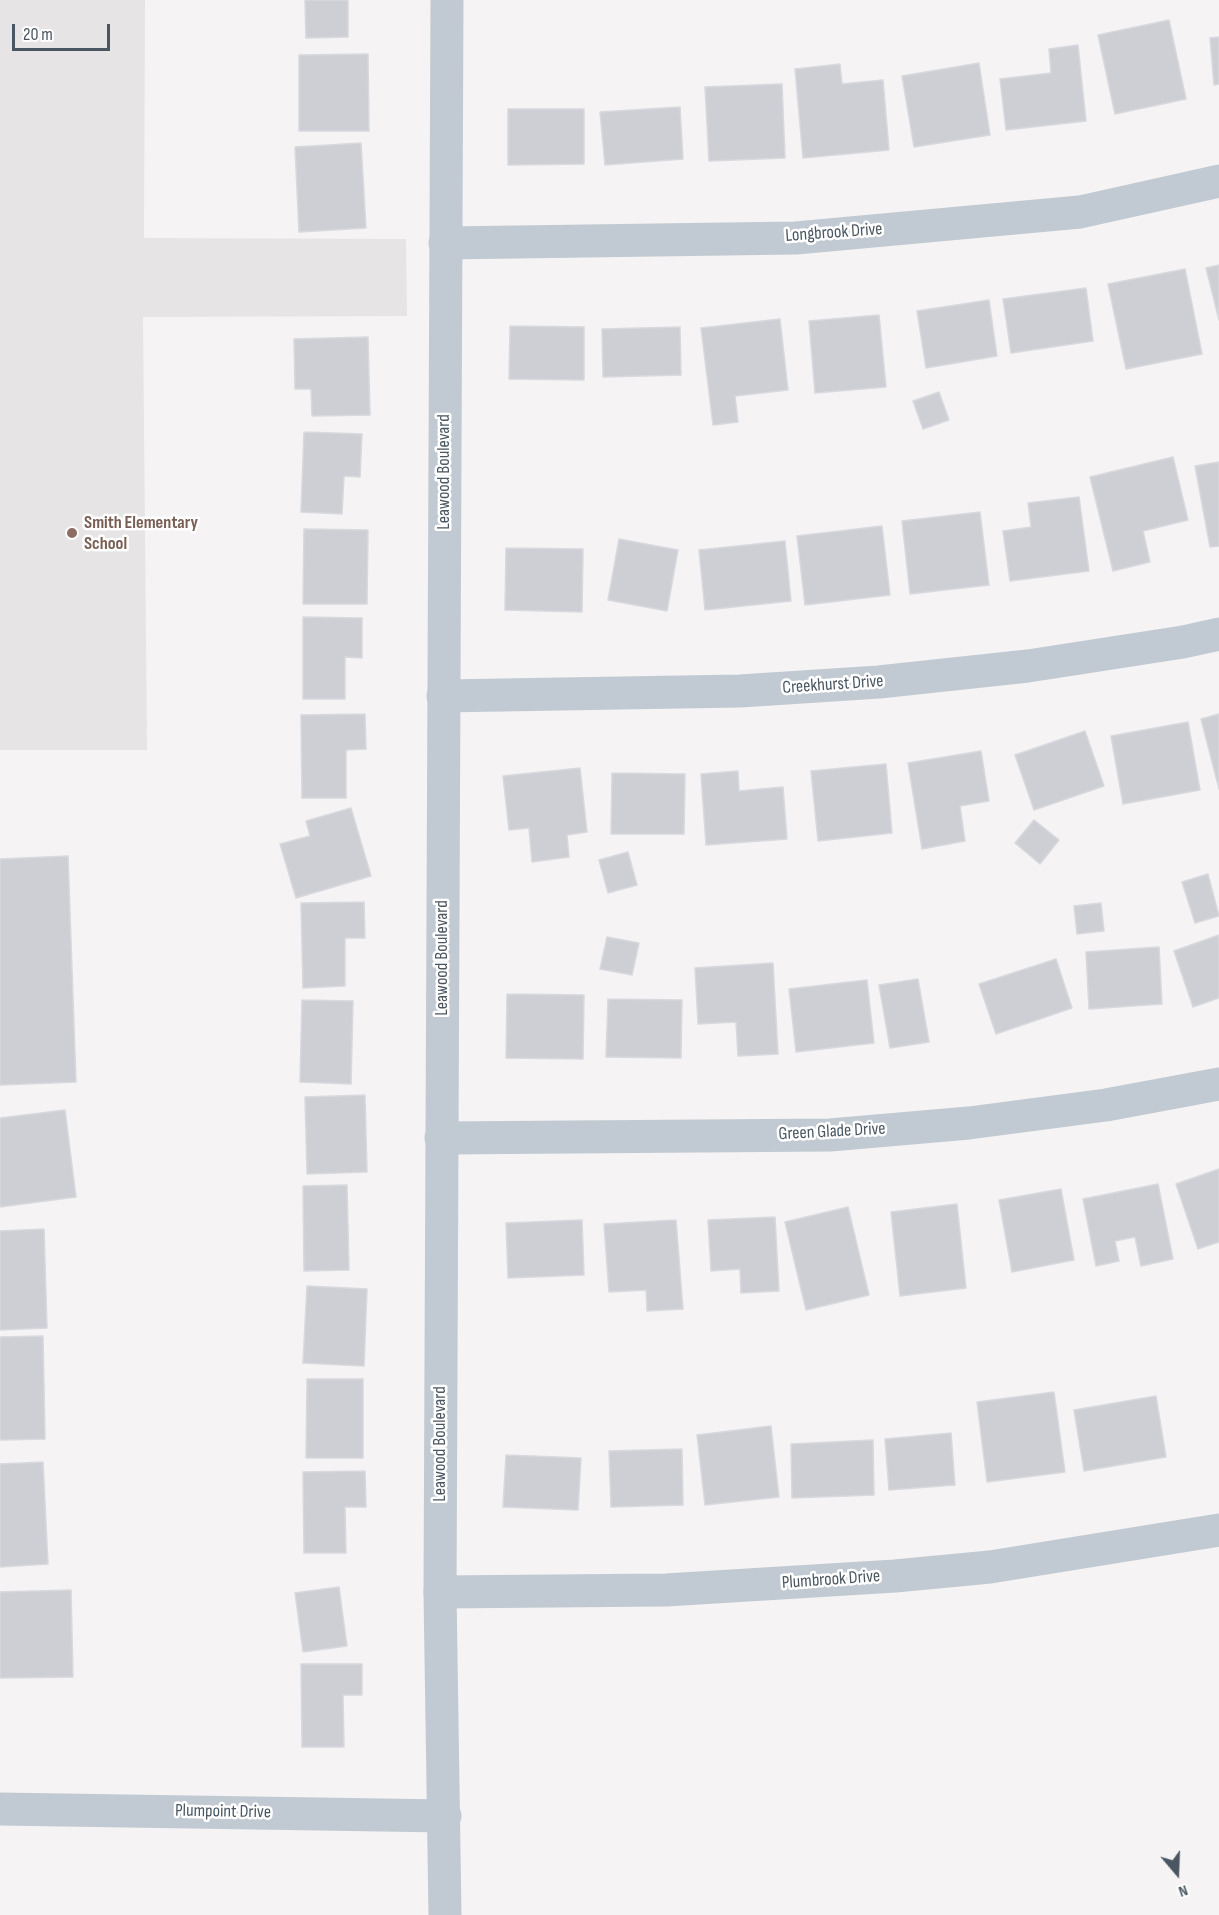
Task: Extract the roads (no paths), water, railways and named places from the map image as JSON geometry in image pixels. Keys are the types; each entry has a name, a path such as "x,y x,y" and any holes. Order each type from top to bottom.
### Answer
{"street":[{"name":"Leawood Boulevard","path":"445,1915 440,1592 447,0"},
{"name":"Longbrook Drive","path":"446,243 796,238 1080,212 1219,181"},
{"name":"Creekhurst Drive","path":"443,696 740,691 879,682 1028,666 1183,642 1219,634"},
{"name":"Green Glade Drive","path":"441,1138 830,1135 969,1123 1106,1105 1219,1084"},
{"name":"Plumbrook Drive","path":"440,1592 666,1590 895,1576 990,1568 1219,1530"},
{"name":"Plumpoint Drive","path":"0,1809 445,1816"}],"place":[{"name":"Smith Elementary School","path":"72,533"}]}
